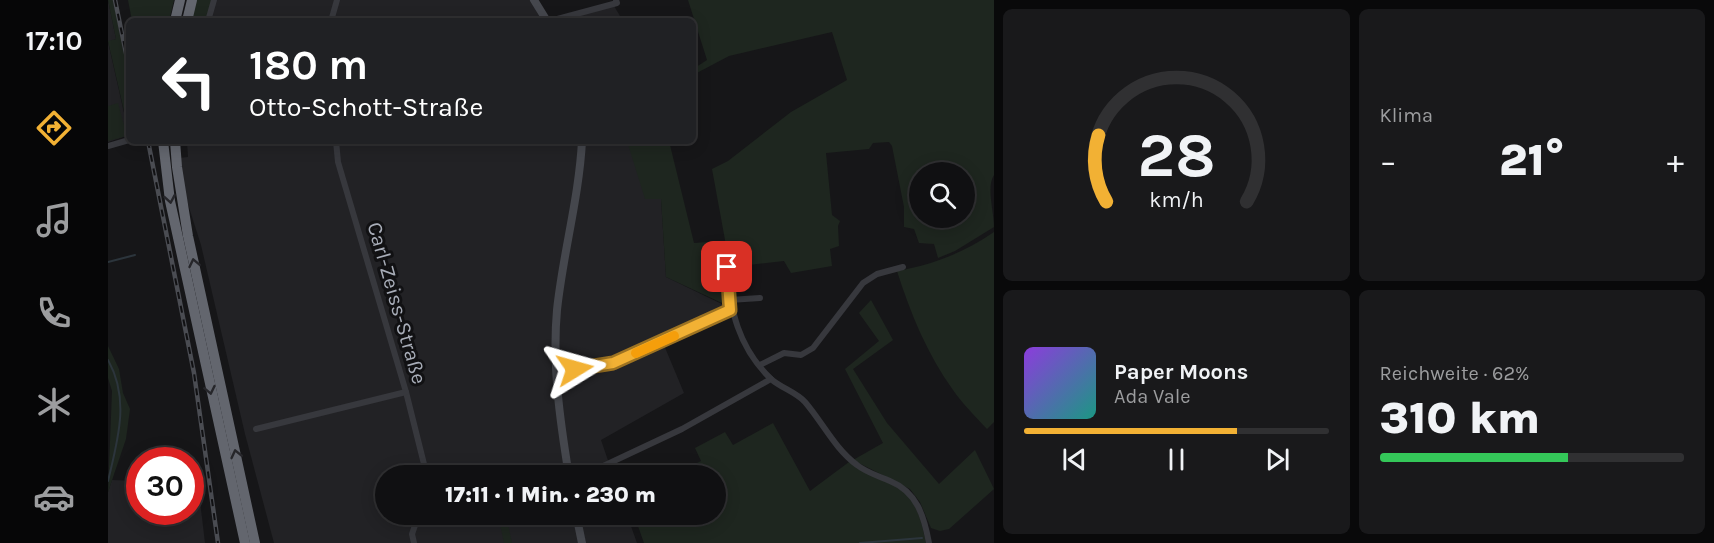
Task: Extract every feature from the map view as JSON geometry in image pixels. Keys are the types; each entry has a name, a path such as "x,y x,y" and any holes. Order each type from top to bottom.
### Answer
{"highway":[{"path":"176,18 180,0"},
{"path":"188,18 192,0"},
{"path":"162,144 170,201 244,541"},
{"path":"175,144 188,236 255,543"}],"street":[{"path":"209,18 214,0"},
{"path":"332,18 337,0"},
{"path":"534,0 546,18"},
{"path":"558,18 617,1"},
{"path":"108,146 126,141"},
{"name":"Carl-Zeiss-Straße","path":"336,144 340,167 406,392 424,465"},
{"path":"567,465 556,371 557,311 582,144"},
{"path":"727,267 730,310 737,330 760,365 771,379 803,400 849,459 860,468 909,491 919,506 929,543"},
{"path":"760,365 784,353 801,355 813,348 862,283 877,274 903,267"},
{"path":"729,300 760,298"},
{"path":"556,371 613,363 730,310"},
{"path":"605,465 682,429 771,379"},
{"path":"256,429 406,392"},
{"path":"414,543 412,534 415,525"},
{"path":"578,525 582,543"}],"shaded area":[{"path":"108,0 116,39 108,42"},
{"path":"108,0 113,0 126,64 126,99 124,100 126,120 108,41 116,39"},
{"path":"128,0 174,0 170,18 131,18"},
{"path":"196,0 214,0 209,18 192,18"},
{"path":"214,0 536,0 547,18 209,18"},
{"path":"688,0 994,0 994,175 990,193 994,227 955,251 938,258 934,244 919,243 914,229 909,228 904,227 904,207 892,146 889,142 873,143 869,149 826,153 832,215 840,221 839,246 830,249 832,266 791,273 784,261 730,267 712,169 728,161 791,112 847,80 832,32 729,56 696,73 696,67 707,60 696,25 696,18 694,18"},
{"path":"614,6 621,18 568,18"},
{"path":"108,42 126,122 126,136 108,142"},
{"path":"118,103 126,136 108,141 108,106"},
{"path":"187,144 628,144 661,199 666,277 728,307 661,338 684,393 601,440 610,465 375,465 375,525 631,525 637,543 274,543 245,434 201,245 186,198 178,158 188,157"},
{"path":"628,144 670,144 694,243 721,241 727,298 722,303 666,277 661,199 645,199"},
{"path":"994,232 994,422 987,429 957,395 935,362 914,317 897,271 948,257"},
{"path":"871,300 893,340 853,369 887,423 939,484 975,450 994,489 949,529 940,531 931,528 920,502 910,489 853,460 883,443 845,369 879,341 859,313"},
{"path":"108,346 119,369 123,393 130,409 126,439 108,492 112,391 108,378"},
{"path":"773,423 810,491 849,462 901,489 909,496 921,522 926,543 644,543 638,525 726,525 726,465 693,465 701,461 695,448 725,432 733,445"},
{"path":"112,480 126,481 126,525 203,525 205,543 108,543 108,492"},
{"path":"500,525 508,525 512,543 504,543"}],"waterway":[{"path":"108,262 135,255"},
{"path":"108,360 119,389 120,404 118,435 108,481"},
{"path":"860,543 922,538"}],"railway":[{"path":"115,0 126,53"},
{"path":"149,144 194,373 218,543"}],"slow traffic":[{"path":"636,353 674,336"}],"route":[{"path":"575,369 613,363 730,310 727,267"}]}
